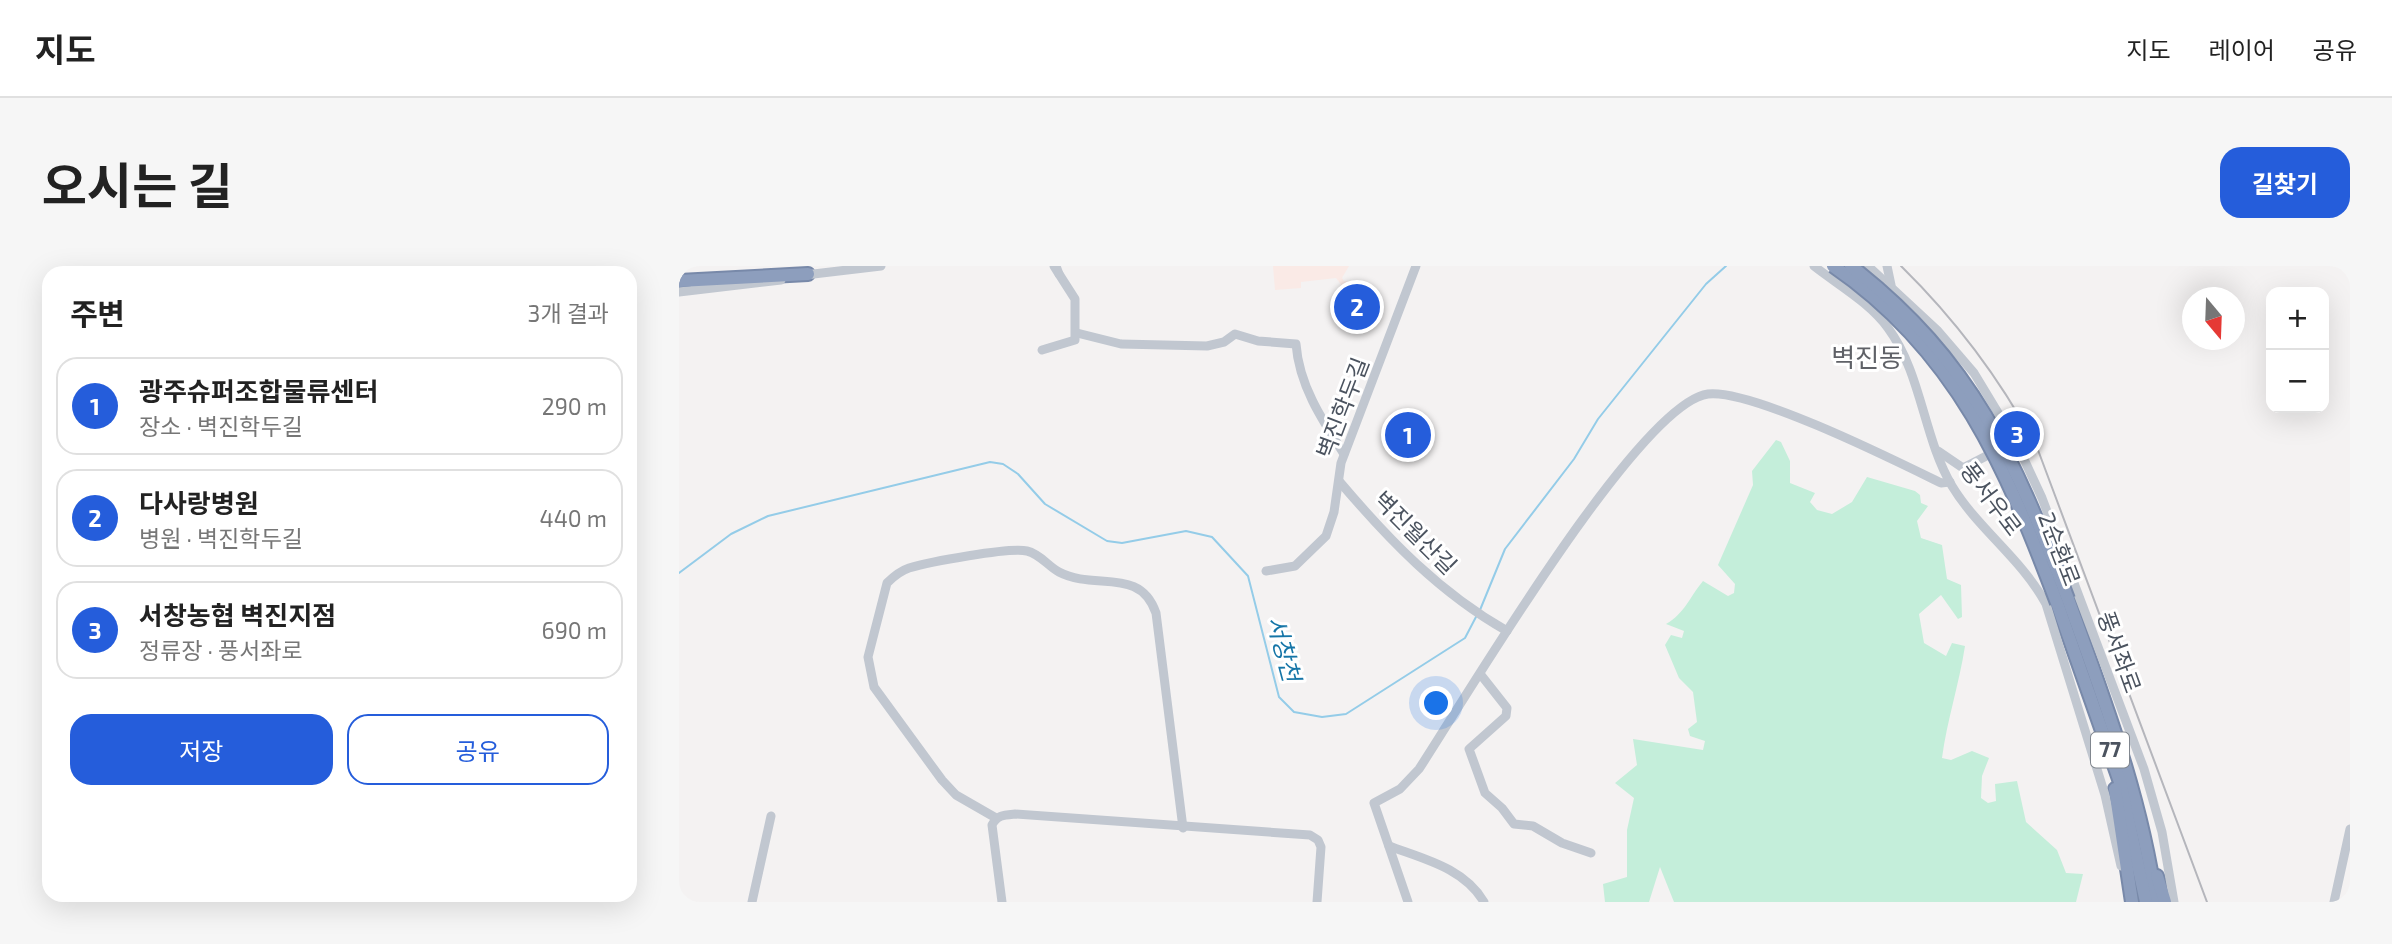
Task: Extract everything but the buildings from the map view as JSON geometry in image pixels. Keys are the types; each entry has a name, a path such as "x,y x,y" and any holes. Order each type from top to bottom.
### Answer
{"highway":[{"name":"2순환로","path":"1851,266 1919,327 1950,363 1984,411 2028,496 2111,754 2132,829 2146,902"},
{"name":"2순환로","path":"1830,271 1909,332 1941,369 1975,417 2009,480 2062,601 2125,761 2150,863 2156,902"},
{"path":"679,281 809,274"},
{"path":"2111,754 2130,902"},
{"path":"2150,863 2163,889 2165,902"}],"street":[{"path":"679,292 769,283 809,274 881,266"},
{"name":"벽진학두길","path":"1266,571 1295,566 1318,546 1330,528 1338,474 1344,454 1416,266"},
{"name":"풍서우로","path":"1814,266 1830,271 1888,328 1908,365 1950,482 2037,588 2046,604 2105,794 2130,902"},
{"path":"1830,271 1843,281 1853,276 1861,266"},
{"name":"풍서좌로","path":"1868,266 1937,330 1974,373 2014,440 2042,498 2144,769 2162,832 2174,902"},
{"path":"1887,266 1908,365"},
{"path":"1042,350 1075,340 1076,299 1056,269"},
{"path":"1870,310 1887,316 1896,309"},
{"path":"1076,332 1121,344 1207,346 1224,342 1235,334 1258,341 1296,344 1297,360 1309,393 1344,454"},
{"path":"1408,902 1374,803 1400,789 1419,769 1569,537 1658,426 1677,407 1700,396 1726,394 1757,402 1941,482 1950,482"},
{"path":"1938,451 1967,467 2014,440"},
{"name":"벽진월산길","path":"1339,481 1399,549 1468,608 1507,631"},
{"path":"1184,828 1156,613 1151,598 1144,590 1133,585 1078,579 1059,572 1028,551 908,568 895,574 887,583 868,657 874,687 942,780 956,794 996,818 1015,814 1184,828 1310,835 1318,840 1321,847 1317,902"},
{"path":"1481,675 1507,708 1506,716 1469,749 1485,793 1502,808 1514,824 1533,825 1562,843 1591,852"},
{"path":"752,902 771,816"},
{"path":"996,818 993,837 1002,902"},
{"path":"2334,902 2350,829"},
{"path":"1389,846 1457,873 1476,889 1484,902"}],"shaded area":[{"path":"1273,266 1349,266 1342,278 1344,281 1363,283 1365,331 1353,328 1349,319 1349,295 1336,278 1301,282 1301,288 1275,290"}],"green space":[{"path":"1776,440 1781,442 1790,461 1790,483 1815,493 1810,502 1817,510 1832,514 1852,502 1867,477 1915,491 1920,495 1921,503 1928,506 1917,521 1921,538 1942,545 1947,579 1961,585 1962,617 1958,619 1941,595 1919,614 1924,643 1946,656 1952,643 1965,646 1942,758 1951,760 1972,751 1989,758 1982,776 1981,798 1988,803 1996,801 1995,784 2017,781 2026,822 2057,850 2066,873 2083,874 2076,902 1674,902 1660,867 1649,902 1605,902 1603,884 1627,877 1627,830 1634,798 1615,783 1637,765 1633,739 1703,750 1705,741 1690,736 1688,729 1697,722 1693,692 1679,678 1665,645 1671,635 1682,638 1684,631 1666,624 1682,610 1703,581 1728,596 1734,593 1735,584 1718,565 1753,485 1752,471"}],"waterway":[{"name":"서창천","path":"1480,610 1505,549 1574,459 1598,419 1706,284 1726,266"},
{"name":"서창천","path":"679,573 731,534 768,516 990,462 1003,464 1018,474 1045,504 1107,541 1122,543 1186,531 1212,537 1248,576 1279,697 1294,712 1322,717 1346,714 1465,638 1477,615"}],"railway":[{"path":"1901,266 1941,308 1977,352 2038,450 2207,902"}],"place":[{"name":"다사랑병원","path":"1357,307"},
{"name":"서창농협 벽진지점","path":"2017,434"},
{"name":"광주슈퍼조합물류센터","path":"1408,435"}],"district":[{"name":"벽진동","path":"1867,358"}]}
